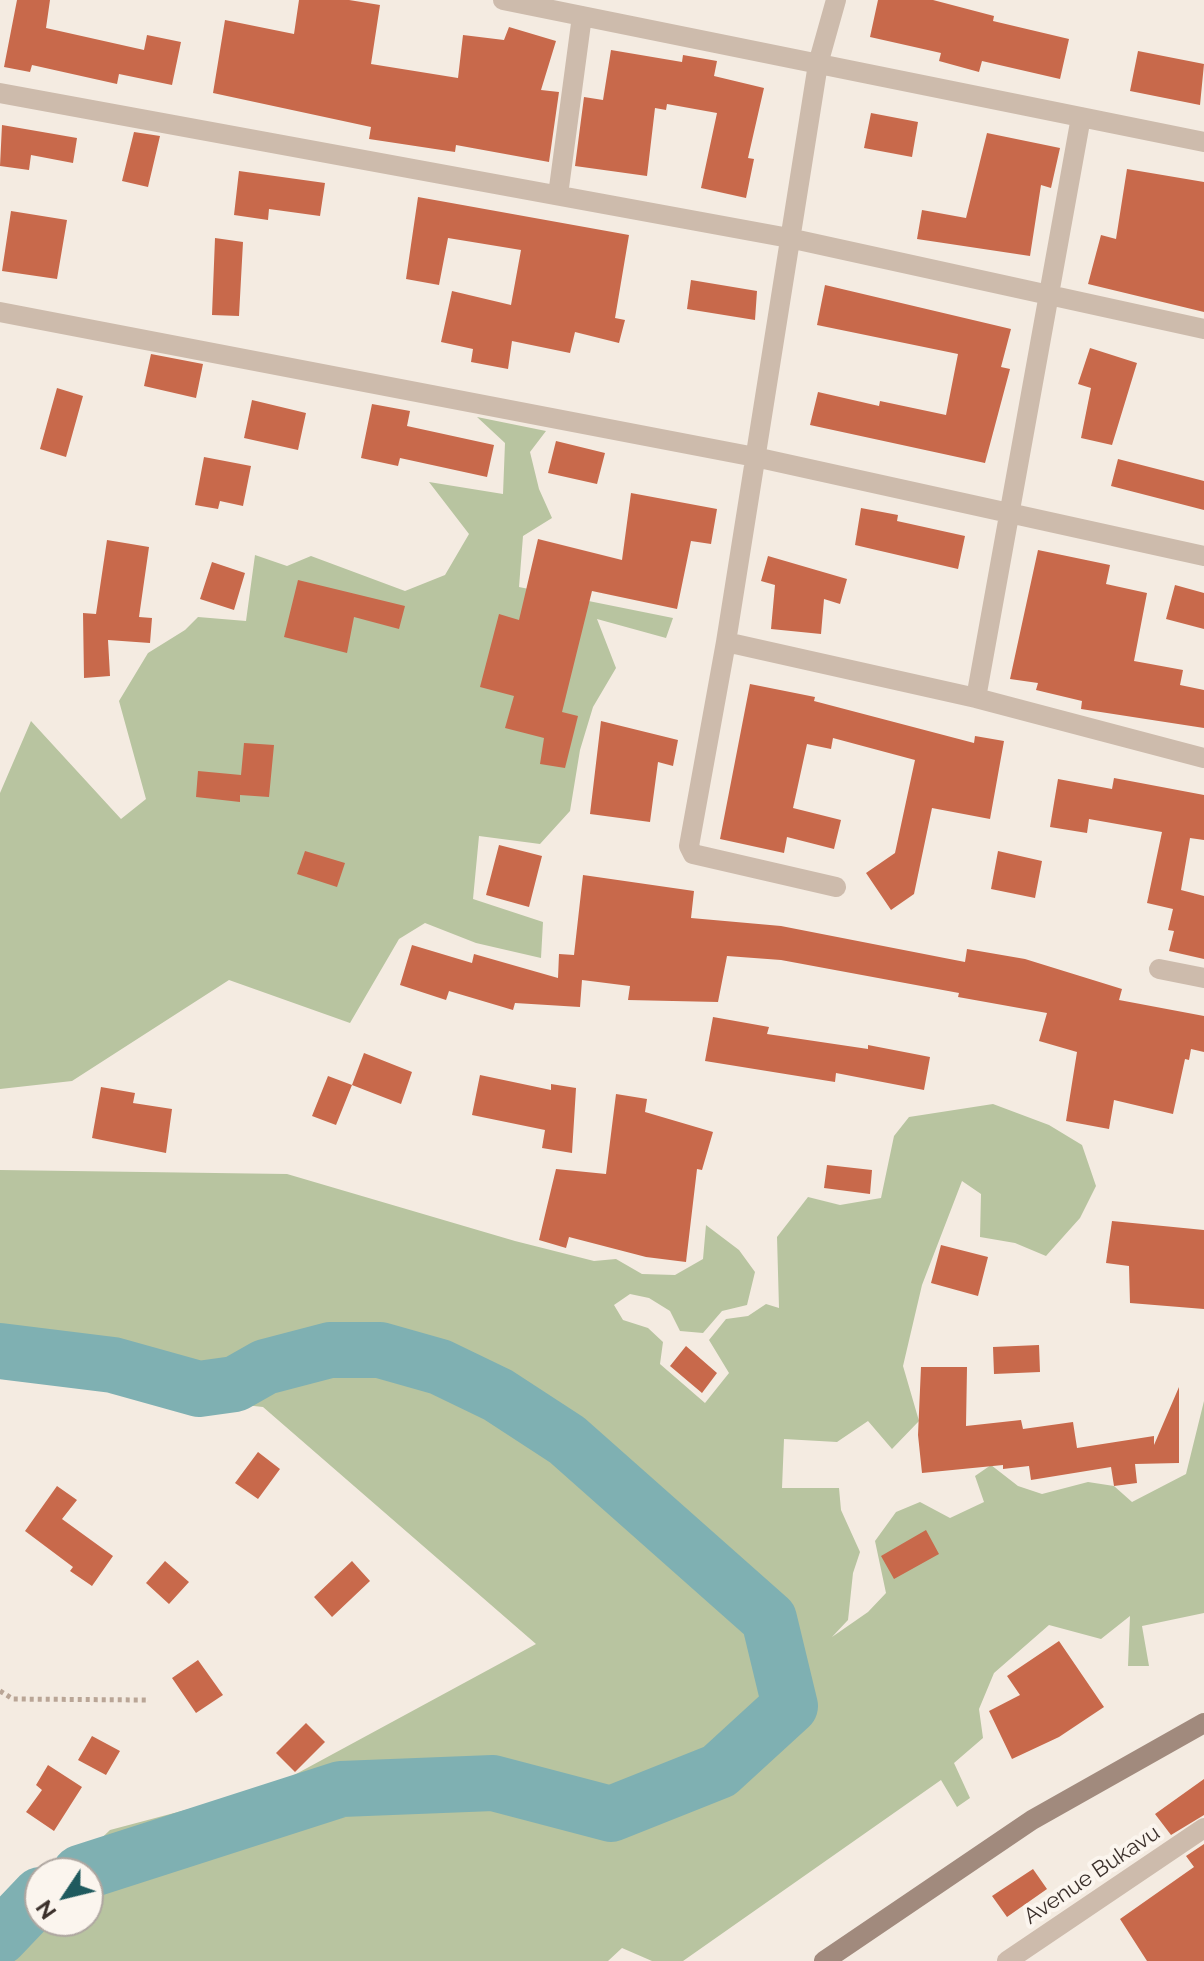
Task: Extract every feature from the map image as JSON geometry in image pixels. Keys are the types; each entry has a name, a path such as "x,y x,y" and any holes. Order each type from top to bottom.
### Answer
{"street":[{"path":"503,0 1204,142"},
{"path":"836,0 818,64 690,851 836,887"},
{"path":"558,195 582,16"},
{"path":"0,93 789,238 1204,329"},
{"path":"976,698 1081,117"},
{"path":"0,312 755,457 1204,556"},
{"path":"726,642 976,698 1204,758"},
{"path":"1159,969 1204,978"},
{"path":"824,1961 1032,1820 1204,1723"},
{"name":"Avenue Bukavu","path":"1007,1961 1204,1828"}],"path":[{"path":"0,1691 13,1699 146,1700"}],"green space":[{"path":"477,417 546,431 530,452 539,489 552,518 523,536 519,587 673,618 666,638 597,619 616,668 593,707 580,750 570,811 540,844 479,836 473,899 543,922 541,958 476,943 425,923 399,939 350,1023 229,980 72,1081 0,1089 0,793 31,721 121,819 146,799 119,701 148,653 185,630 198,617 246,621 255,555 287,566 311,556 405,591 445,575 469,534 429,482 503,494 505,443"},
{"path":"993,1104 1049,1125 1082,1145 1096,1186 1080,1218 1046,1256 1015,1243 980,1237 981,1194 962,1181 922,1285 903,1366 919,1421 892,1449 868,1421 837,1442 784,1439 782,1488 839,1488 841,1510 860,1552 853,1573 848,1620 832,1637 868,1612 886,1593 875,1541 896,1512 920,1502 950,1518 984,1502 975,1476 991,1465 1018,1486 1042,1494 1088,1482 1114,1486 1132,1502 1186,1474 1204,1401 1204,1613 1142,1626 1149,1666 1128,1666 1130,1616 1101,1639 1049,1625 994,1673 979,1709 983,1738 954,1763 970,1798 957,1807 941,1780 683,1961 652,1961 622,1948 608,1961 0,1961 0,1935 24,1912 24,1937 104,1937 104,1857 82,1857 110,1830 272,1787 536,1644 263,1407 0,1378 0,1170 287,1174 515,1241 594,1261 616,1259 642,1274 675,1275 703,1259 706,1225 739,1250 755,1272 747,1305 722,1311 703,1333 680,1331 670,1311 649,1298 630,1294 614,1305 623,1320 648,1328 663,1342 660,1364 705,1403 729,1373 709,1340 726,1319 748,1316 766,1304 779,1308 777,1237 808,1197 840,1205 881,1198 894,1136 909,1117"}],"building":[{"path":"17,0 50,0 46,28 144,50 147,35 181,42 172,85 119,74 117,84 32,65 30,72 4,67"},
{"path":"299,0 349,0 380,5 371,64 458,78 463,35 504,40 509,27 556,41 541,90 559,92 549,162 456,145 455,152 369,139 371,127 213,93 225,20 294,34"},
{"path":"878,0 933,0 994,16 993,21 1069,39 1060,79 982,61 979,72 939,61 941,53 870,37"},
{"path":"611,50 682,62 683,55 717,61 714,76 764,88 748,158 754,159 746,198 701,188 717,113 667,104 666,110 655,108 647,176 575,166 584,97 603,100"},
{"path":"1138,51 1204,64 1200,105 1130,91"},
{"path":"871,113 918,122 912,157 864,148"},
{"path":"2,125 77,138 73,163 31,155 29,170 0,166"},
{"path":"134,132 160,136 148,187 122,181"},
{"path":"987,133 1060,148 1051,188 1041,185 1030,256 917,239 922,210 966,218"},
{"path":"1127,169 1204,182 1204,312 1088,284 1101,235 1116,239"},
{"path":"239,171 325,183 320,216 269,209 268,220 234,215"},
{"path":"418,197 629,235 615,318 625,320 619,343 575,332 570,353 512,341 508,369 471,362 473,349 441,342 452,291 511,305 521,250 448,238 439,285 406,279"},
{"path":"11,211 67,220 57,279 2,271"},
{"path":"215,238 243,242 239,316 212,315"},
{"path":"691,280 757,291 755,320 687,309"},
{"path":"825,285 1011,329 1001,367 1010,369 985,463 810,425 818,392 879,406 880,401 946,415 958,354 817,325"},
{"path":"1090,348 1137,363 1112,445 1081,438 1091,388 1078,384"},
{"path":"151,354 203,364 196,398 144,386"},
{"path":"57,388 83,396 66,457 40,449"},
{"path":"252,400 306,413 298,450 244,438"},
{"path":"372,404 410,411 407,426 494,445 487,477 400,458 398,466 361,458"},
{"path":"556,441 605,453 597,484 548,473"},
{"path":"204,457 251,466 243,506 220,501 218,509 195,505"},
{"path":"1118,459 1204,481 1204,510 1111,486"},
{"path":"631,493 717,509 711,544 691,541 677,609 592,591 562,712 578,716 565,768 540,764 544,738 505,728 514,696 480,687 499,614 519,620 538,539 622,560"},
{"path":"861,508 898,515 897,521 965,536 958,569 855,545"},
{"path":"107,540 149,547 139,617 152,618 150,643 108,640 110,676 84,678 83,613 96,614"},
{"path":"1038,550 1110,565 1106,584 1147,593 1134,661 1183,670 1180,685 1204,690 1204,728 1081,709 1082,701 1036,690 1038,683 1010,679"},
{"path":"768,556 847,579 840,604 824,599 821,634 771,629 775,585 761,581"},
{"path":"212,562 245,573 234,610 200,599"},
{"path":"298,580 405,606 399,629 354,617 347,653 284,637"},
{"path":"1175,585 1204,593 1204,629 1166,619"},
{"path":"750,684 815,697 814,701 974,743 975,736 1004,741 990,819 932,808 914,894 891,910 866,873 895,853 915,760 833,738 831,749 807,744 793,808 841,820 834,849 787,837 784,853 720,839"},
{"path":"601,721 678,740 673,766 658,762 650,822 590,814"},
{"path":"244,743 274,745 269,797 240,795 240,802 196,797 198,771 241,775"},
{"path":"1114,778 1204,795 1204,840 1190,838 1181,890 1204,896 1204,959 1169,951 1174,931 1168,930 1173,909 1147,903 1162,832 1089,819 1087,833 1050,827 1058,779 1112,789"},
{"path":"499,845 542,856 529,907 486,895"},
{"path":"305,851 345,863 337,887 297,874"},
{"path":"998,851 1042,861 1035,898 991,889"},
{"path":"583,875 694,891 691,918 781,926 965,962 967,949 1025,959 1122,989 1119,1000 1204,1016 1204,1052 1191,1049 1189,1060 1185,1059 1173,1114 1114,1100 1109,1129 1066,1121 1077,1052 1039,1041 1047,1013 958,997 959,993 781,960 727,956 718,1002 628,1000 630,986 582,980 580,1007 515,1003 513,1010 449,991 446,1000 400,985 412,945 472,963 474,954 558,978 559,954 574,955"},
{"path":"713,1017 769,1027 767,1034 868,1049 868,1045 930,1057 924,1090 836,1073 835,1082 705,1061"},
{"path":"364,1053 412,1072 401,1104 352,1085"},
{"path":"480,1075 551,1090 551,1084 576,1088 572,1153 542,1148 545,1130 472,1115"},
{"path":"328,1076 352,1085 336,1125 312,1116"},
{"path":"101,1087 135,1093 133,1103 172,1109 166,1153 92,1138"},
{"path":"616,1094 647,1099 645,1112 713,1132 702,1170 697,1169 686,1262 646,1257 569,1237 566,1248 539,1240 556,1169 606,1174"},
{"path":"827,1165 872,1170 870,1194 824,1188"},
{"path":"1112,1221 1204,1230 1204,1309 1130,1303 1129,1266 1106,1263"},
{"path":"941,1245 988,1257 978,1296 931,1283"},
{"path":"1039,1345 1040,1372 994,1374 993,1347"},
{"path":"686,1346 717,1373 702,1393 670,1366"},
{"path":"921,1367 967,1367 966,1426 1021,1420 1023,1429 1073,1422 1077,1448 1154,1436 1154,1445 1179,1387 1179,1463 1135,1464 1137,1483 1114,1486 1111,1467 1031,1480 1029,1466 1003,1469 1003,1465 922,1473 918,1435"},
{"path":"258,1452 280,1469 258,1499 235,1483"},
{"path":"57,1486 77,1500 62,1519 113,1556 92,1586 70,1571 73,1567 25,1531"},
{"path":"926,1530 939,1554 894,1579 881,1556"},
{"path":"165,1561 189,1582 169,1604 146,1583"},
{"path":"352,1561 370,1581 332,1617 314,1597"},
{"path":"1059,1641 1104,1707 1059,1737 1012,1759 989,1711 1020,1695 1007,1676"},
{"path":"198,1660 223,1695 196,1713 172,1678"},
{"path":"306,1723 325,1742 295,1772 276,1753"},
{"path":"92,1736 120,1751 106,1775 78,1760"},
{"path":"48,1765 82,1787 54,1831 26,1812 42,1790 36,1785"},
{"path":"1204,1779 1204,1815 1171,1835 1155,1814"},
{"path":"1204,1844 1204,1961 1147,1961 1120,1919 1194,1867 1186,1856"},
{"path":"1033,1869 1047,1889 1007,1917 992,1896"}],"waterway":[{"path":"0,1351 113,1365 199,1389 235,1384 265,1367 330,1350 380,1350 440,1367 498,1395 567,1440 769,1619 790,1706 719,1771 611,1814 493,1783 341,1789 104,1865"},
{"path":"0,1937 24,1912"}]}
